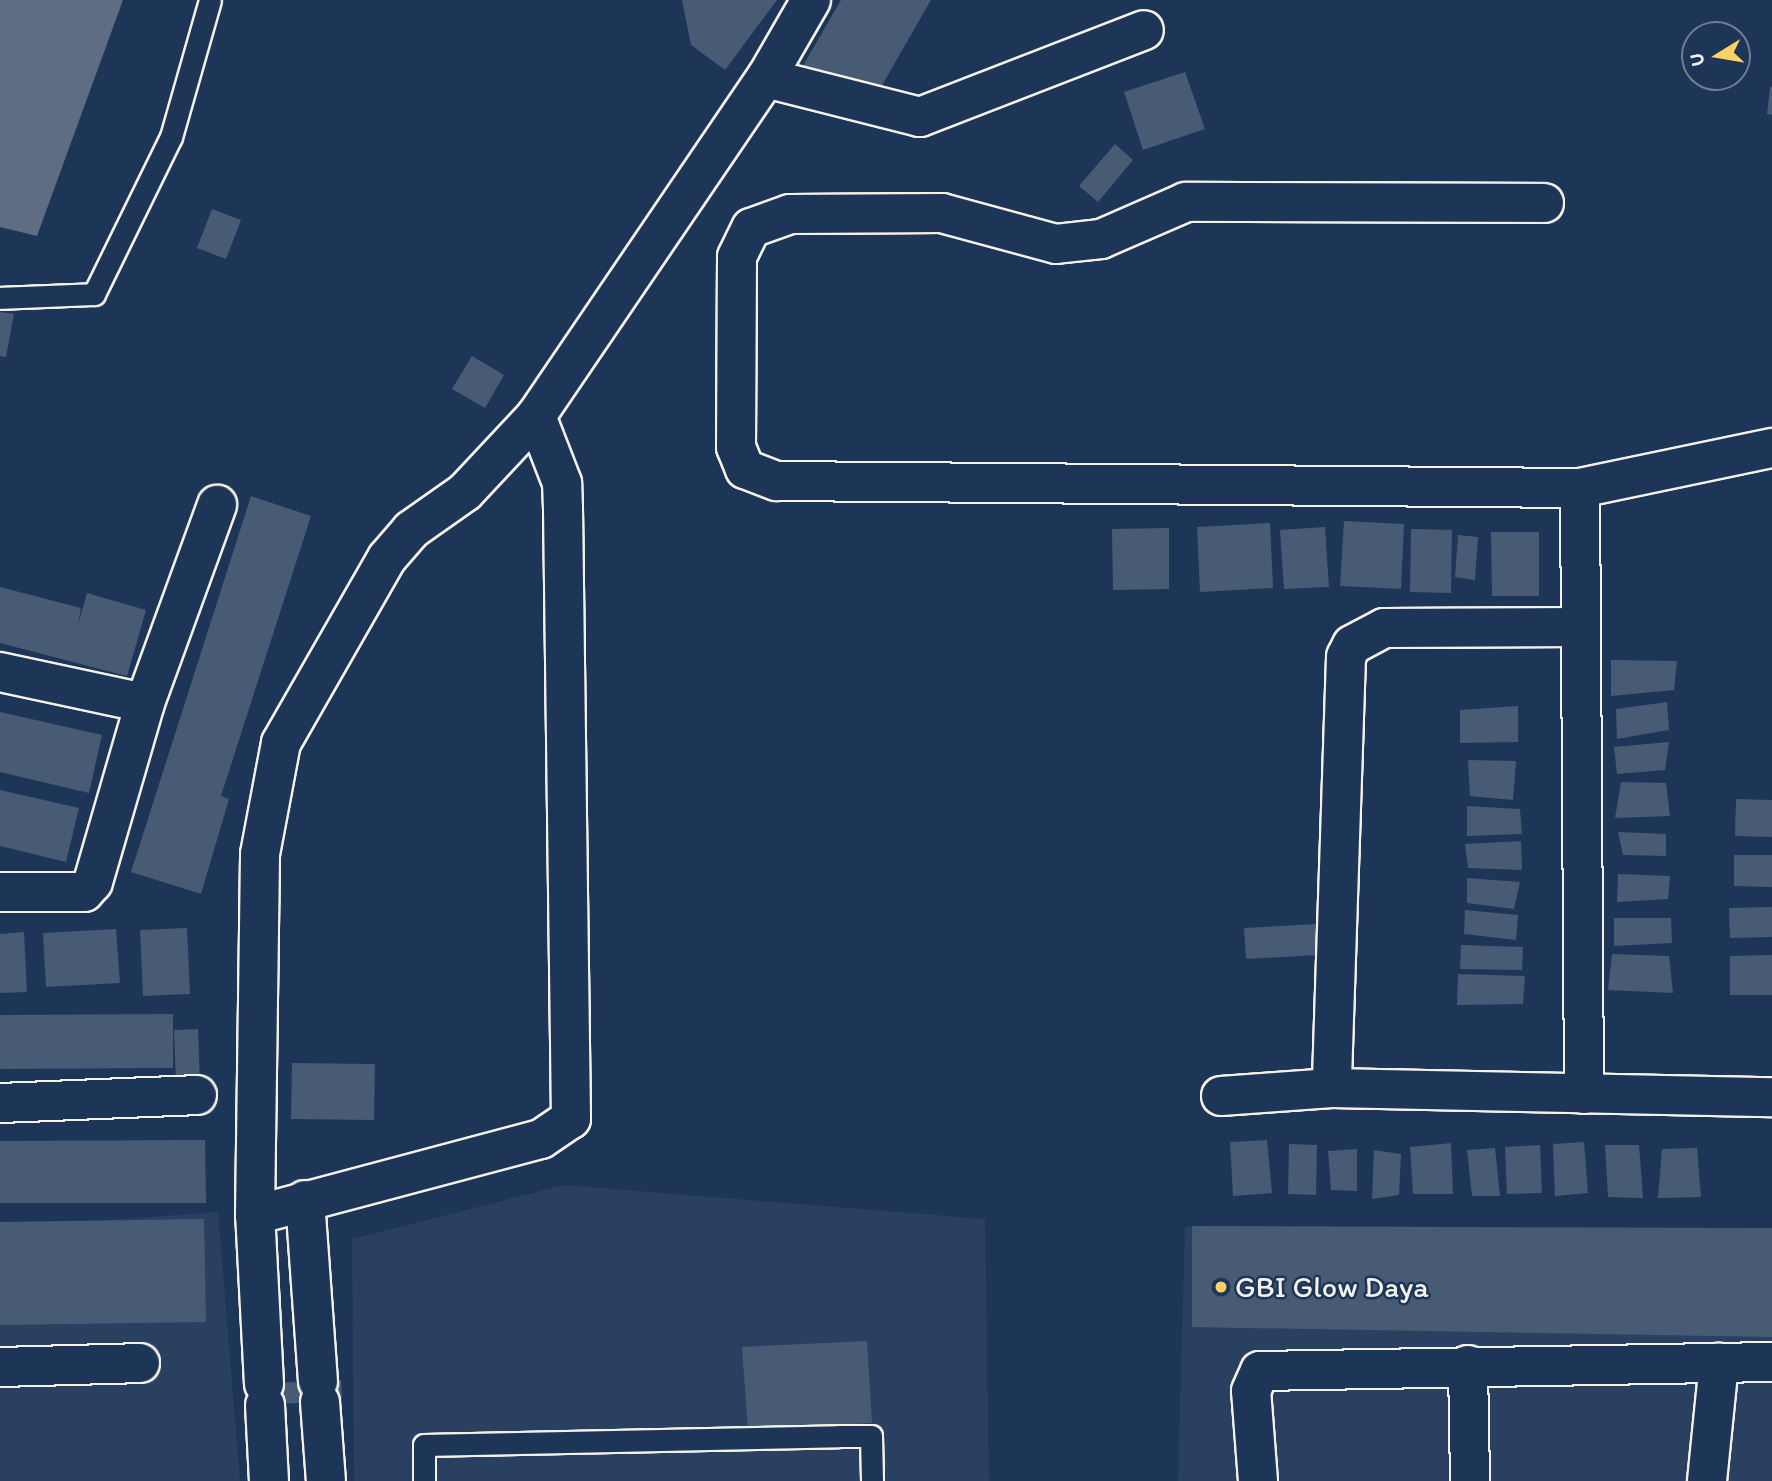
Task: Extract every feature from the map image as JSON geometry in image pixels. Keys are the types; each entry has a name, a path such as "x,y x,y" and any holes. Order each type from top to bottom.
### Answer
{"street":[{"path":"269,1481 255,1215 260,854 281,743 387,558 411,530 465,492 536,416 766,78 811,0"},
{"path":"766,78 920,117 1144,30"},
{"path":"1544,203 1186,202 1101,239 1056,244 942,213 790,214 751,228 737,257 736,447 745,469 777,481 1580,488 1772,448"},
{"path":"255,1215 541,1139 571,1119 562,483 536,416"},
{"path":"1580,488 1584,1094"},
{"path":"9,889 84,892 93,882 145,703 217,505"},
{"path":"1332,1088 1346,657 1352,645 1384,628 1580,627"},
{"path":"0,672 145,703"},
{"path":"1221,1096 1332,1088 1772,1097"},
{"path":"0,1103 197,1096"},
{"path":"305,1200 326,1481"},
{"path":"1258,1481 1254,1374 1468,1365 1772,1362"},
{"path":"0,1367 140,1363"},
{"path":"1707,1481 1719,1363"},
{"path":"1468,1365 1471,1481"}],"lane":[{"path":"0,298 94,294 171,137 210,0"},
{"path":"424,1481 424,1445 839,1436 871,1436 873,1481"}],"shaded area":[{"path":"0,0 123,0 37,236 0,227"},
{"path":"564,1185 985,1219 989,1481 354,1481 352,1239"},
{"path":"218,1212 240,1481 0,1481 0,1228"},
{"path":"1185,1227 1772,1233 1772,1481 1178,1481"}],"building":[{"path":"682,0 777,0 725,70 691,45"},
{"path":"841,0 931,0 881,87 801,69"},
{"path":"1185,72 1205,129 1143,150 1124,92"},
{"path":"1772,87 1772,115 1767,114"},
{"path":"1115,144 1133,160 1098,202 1079,186"},
{"path":"212,209 241,220 226,259 197,248"},
{"path":"0,312 14,314 6,357 0,356"},
{"path":"472,356 504,375 485,408 452,389"},
{"path":"251,496 311,516 221,796 229,799 201,894 131,872"},
{"path":"1344,521 1404,524 1401,589 1340,586"},
{"path":"1270,523 1273,588 1200,592 1197,527"},
{"path":"1325,527 1329,587 1284,589 1280,530"},
{"path":"1169,528 1169,589 1113,590 1112,529"},
{"path":"1411,529 1452,530 1451,593 1410,592"},
{"path":"1491,532 1539,532 1539,596 1492,596"},
{"path":"1458,535 1478,537 1475,580 1455,577"},
{"path":"0,587 81,608 78,625 87,593 146,610 127,676 0,643"},
{"path":"1611,660 1677,661 1674,690 1611,696"},
{"path":"1667,702 1669,730 1617,739 1616,709"},
{"path":"1518,706 1518,742 1460,743 1460,710"},
{"path":"0,712 102,735 89,793 0,772"},
{"path":"1669,742 1665,770 1617,774 1614,747"},
{"path":"1468,760 1516,761 1513,800 1470,796"},
{"path":"1621,782 1666,783 1670,816 1615,818"},
{"path":"0,790 79,808 66,862 0,846"},
{"path":"1736,799 1772,800 1772,837 1735,836"},
{"path":"1467,806 1520,809 1522,834 1467,836"},
{"path":"1618,832 1666,834 1666,856 1623,855"},
{"path":"1521,841 1522,870 1468,868 1465,844"},
{"path":"1734,855 1772,855 1772,887 1734,886"},
{"path":"1618,874 1670,876 1668,899 1617,902"},
{"path":"1467,878 1520,882 1514,909 1467,903"},
{"path":"1772,907 1772,937 1730,938 1729,908"},
{"path":"1465,910 1518,915 1516,940 1464,934"},
{"path":"1614,918 1671,918 1672,943 1614,946"},
{"path":"1316,924 1318,955 1246,959 1244,928"},
{"path":"187,928 190,994 143,996 140,930"},
{"path":"116,929 120,983 46,987 43,933"},
{"path":"24,932 27,992 0,993 0,934"},
{"path":"1461,945 1523,947 1522,970 1460,969"},
{"path":"1612,954 1669,956 1673,993 1608,990"},
{"path":"1772,955 1772,995 1730,995 1730,956"},
{"path":"1458,974 1525,976 1523,1004 1457,1005"},
{"path":"173,1014 173,1068 0,1069 0,1015"},
{"path":"198,1029 200,1083 176,1084 174,1030"},
{"path":"292,1063 375,1064 374,1120 291,1119"},
{"path":"205,1140 206,1203 0,1203 0,1141"},
{"path":"1267,1140 1272,1193 1233,1196 1230,1142"},
{"path":"1584,1142 1588,1193 1555,1196 1553,1144"},
{"path":"1451,1143 1453,1194 1413,1194 1410,1147"},
{"path":"1289,1144 1317,1145 1316,1195 1288,1194"},
{"path":"1540,1145 1542,1193 1507,1194 1505,1147"},
{"path":"1605,1145 1639,1145 1643,1198 1608,1197"},
{"path":"1495,1148 1500,1196 1472,1196 1467,1150"},
{"path":"1697,1148 1701,1197 1658,1198 1662,1149"},
{"path":"1357,1149 1357,1191 1331,1190 1328,1151"},
{"path":"1374,1150 1401,1154 1399,1195 1372,1199"},
{"path":"204,1219 206,1322 0,1325 0,1222"},
{"path":"1192,1226 1772,1228 1772,1337 1192,1327"},
{"path":"867,1341 872,1423 748,1429 742,1347"},
{"path":"341,1380 342,1401 253,1405 252,1384"}],"place":[{"name":"GBI Glow Daya","path":"1221,1287"}]}
